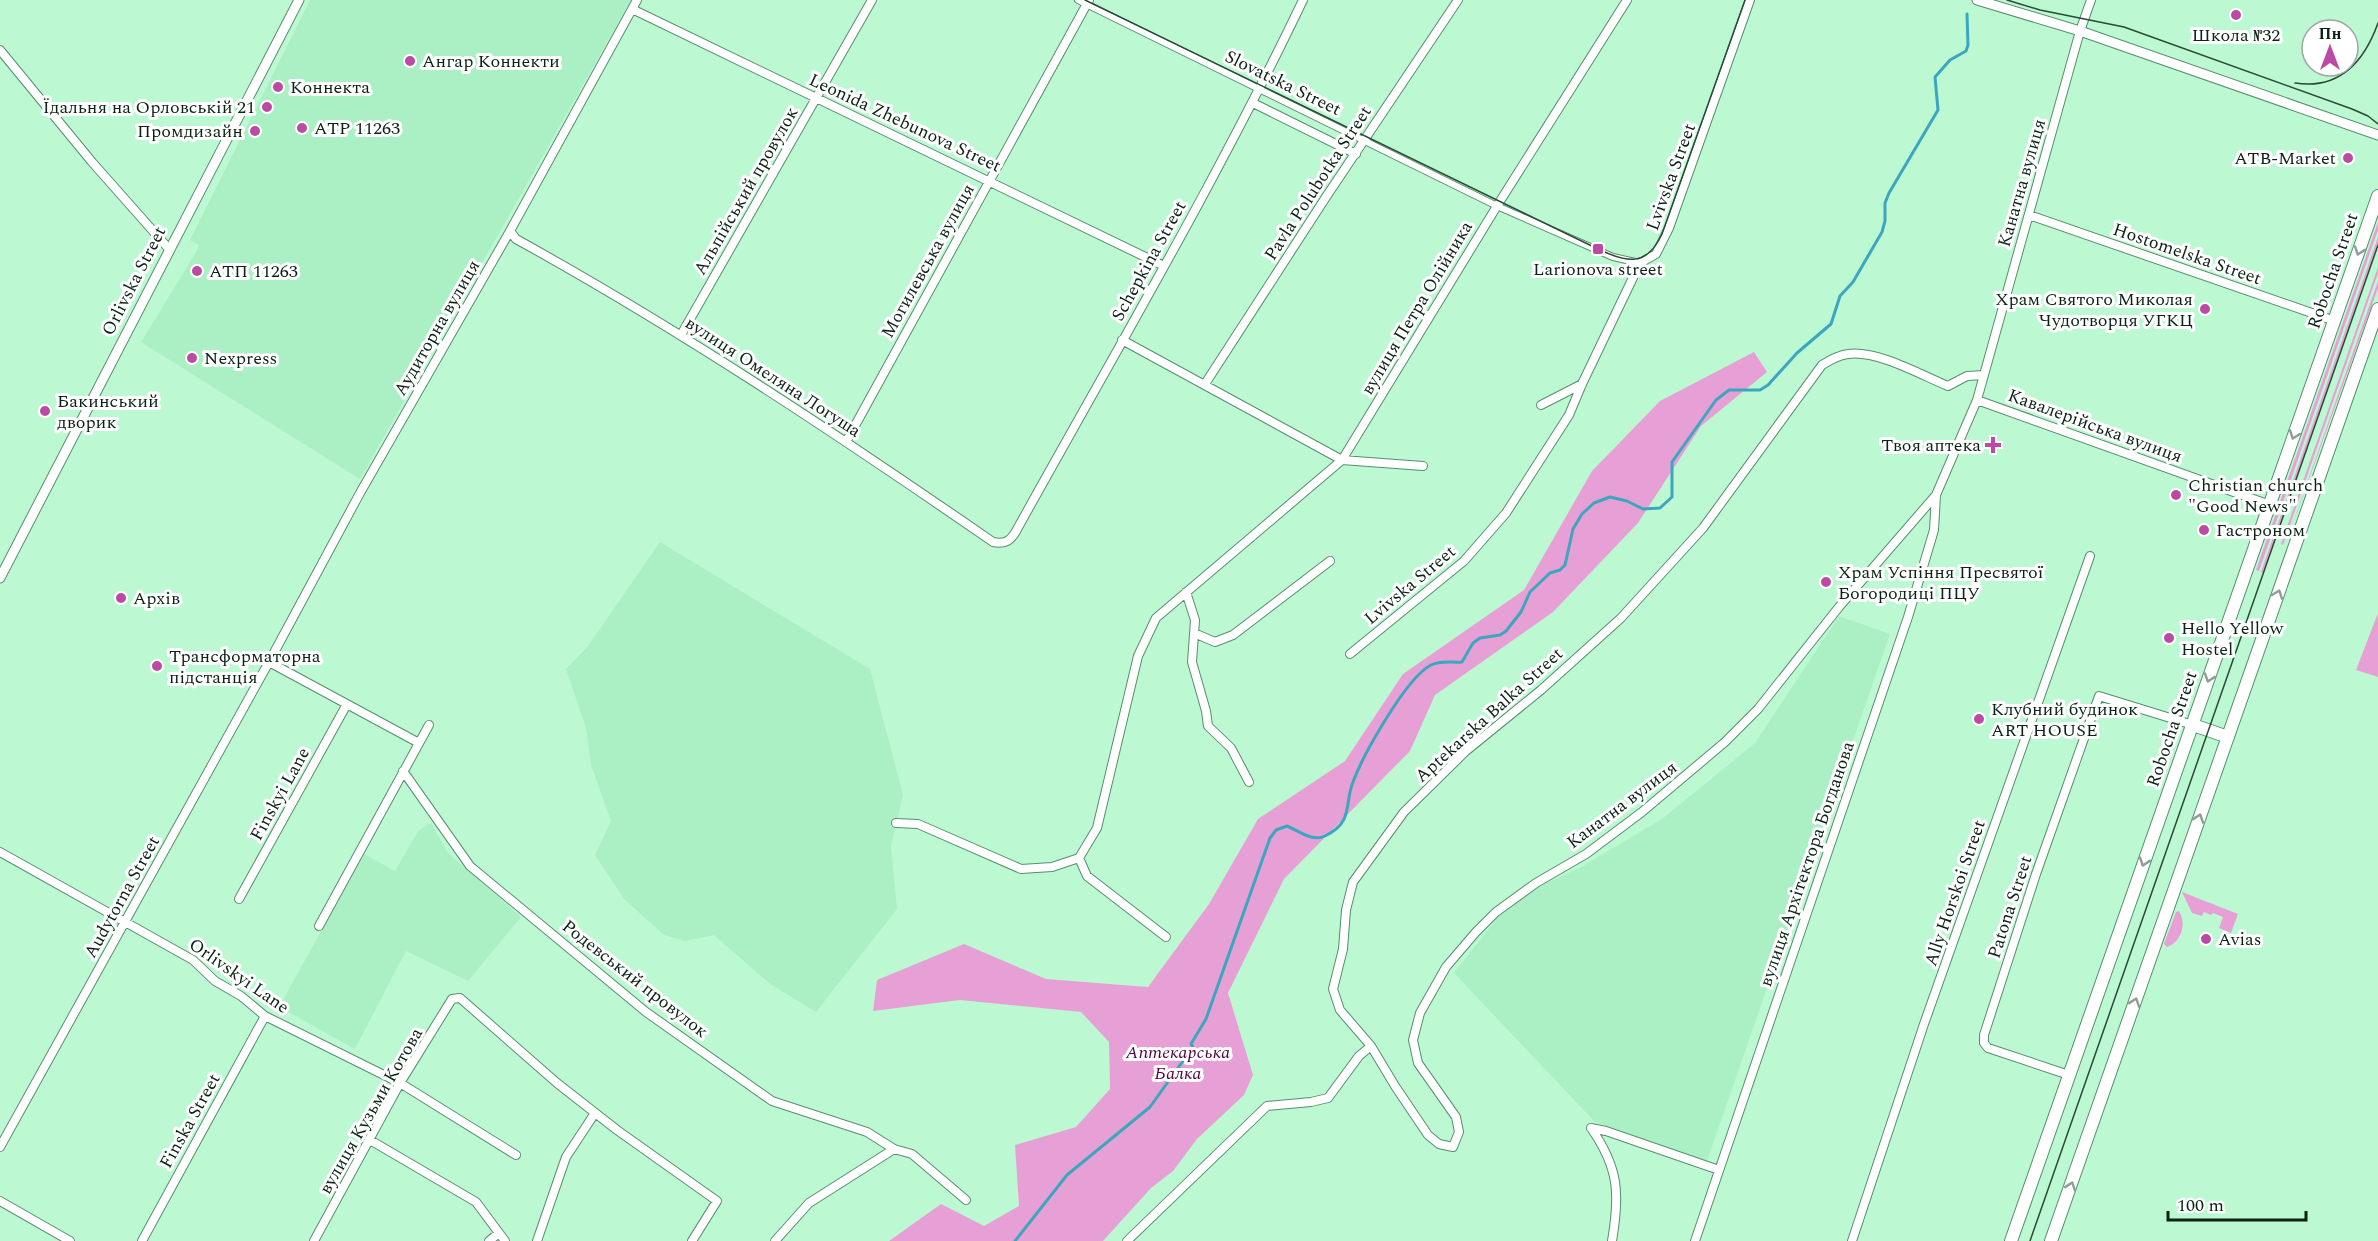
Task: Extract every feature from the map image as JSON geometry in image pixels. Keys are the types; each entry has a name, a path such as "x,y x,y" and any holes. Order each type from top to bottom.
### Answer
{"main road":[{"name":"Robocha Street","path":"2011,1241 2378,196"},
{"path":"2051,1241 2378,309"},
{"path":"2193,725 2228,736"}],"street":[{"name":"Orlivska Street","path":"0,578 299,0"},
{"path":"632,9 637,0"},
{"name":"Альпійський провулок","path":"681,335 872,0"},
{"name":"Slovatska Street","path":"1078,0 1088,2 1497,206 1613,257 1640,263"},
{"name":"Schepkina Street","path":"1015,533 1253,103 1303,0"},
{"name":"Pavla Polubotka Street","path":"1205,384 1458,0"},
{"name":"вулиця Петра Олійника","path":"1079,858 1097,828 1138,656 1156,618 1342,460 1497,206 1627,0"},
{"name":"Lvivska Street","path":"1350,654 1464,561 1506,513 1569,415 1640,263 1656,254 1669,228 1750,0"},
{"path":"1977,0 2080,31 2378,135"},
{"name":"Канатна вулиця","path":"1371,1046 1428,1135 1439,1144 1453,1147 1459,1132 1456,1117 1418,1063 1413,1040 1420,1013 1446,967 1496,912 1536,883 1586,854 1642,812 1725,742 1758,709 1847,598 1936,495 1977,400 2080,31 2091,0"},
{"name":"Могилевська вулиця","path":"846,442 1088,2"},
{"name":"Leonida Zhebunova Street","path":"632,9 1164,266"},
{"name":"Аудиторна вулиця","path":"269,662 357,499 510,231 632,9"},
{"path":"0,50 92,162 169,249"},
{"path":"1253,103 1356,154"},
{"name":"Hostomelska Street","path":"2029,215 2335,321"},
{"name":"вулиця Омеляна Логуша","path":"510,231 516,239 681,335 846,442 993,542 1001,543 1010,540 1015,533"},
{"path":"1122,340 1342,460 1423,466"},
{"name":"Aptekarska Balka Street","path":"1371,1046 1340,1010 1333,989 1343,949 1346,910 1353,882 1404,812 1466,751 1541,690 1621,618 1703,528 1822,365 1849,353 1892,363 1948,386 1967,376 1984,375"},
{"path":"1541,405 1582,384"},
{"name":"Кавалерійська вулиця","path":"1977,400 2270,505"},
{"name":"вулиця Архітектора Богданова","path":"1695,1241 1908,616 1934,530 1936,495"},
{"name":"Ally Horskoi Street","path":"1852,1241 1928,1014 2090,556"},
{"path":"1194,633 1215,642 1233,635 1330,561"},
{"path":"1186,592 1195,620 1192,662 1208,726 1231,748 1249,782"},
{"path":"269,662 419,743"},
{"name":"Audytorna Street","path":"0,1147 269,662"},
{"name":"Patona Street","path":"2069,1075 1988,1048 1984,1043 1984,1035 2036,874 2099,696 2193,725"},
{"name":"Finskyi Lane","path":"239,899 347,704"},
{"path":"319,926 429,725"},
{"name":"Родевський провулок","path":"403,771 470,866 646,1012 772,1101 867,1132 894,1149 912,1154 966,1200"},
{"path":"897,823 918,824 1021,869 1052,867 1079,858 1087,876 1166,937"},
{"name":"Orlivskyi Lane","path":"1,856 193,960 215,981 242,996 265,1016 400,1083 516,1155"},
{"name":"вулиця Кузьми Котова","path":"314,1241 400,1083 452,999 460,998 557,1083 595,1113"},
{"name":"Finska Street","path":"142,1241 265,1016"},
{"path":"1126,1241 1267,1106 1328,1098 1359,1056 1371,1046"},
{"path":"537,1241 566,1157 595,1113 717,1201 692,1241"},
{"path":"1612,1241 1617,1215 1616,1182 1611,1162 1591,1128 1606,1131 1719,1170"},
{"path":"370,1140 476,1202 505,1241"},
{"path":"775,1241 809,1203 894,1149"},
{"path":"0,1201 69,1241"},
{"path":"489,1241 499,1233"}],"shaded area":[{"path":"310,0 631,0 360,479 141,342 196,252 199,245 190,240"},
{"path":"660,542 870,669 903,795 891,846 897,909 816,1012 770,984 714,935 685,941 664,935 624,899 595,855 611,821 591,765 586,728 566,669 588,646"},
{"path":"1839,616 1890,634 1707,1161 1595,1122 1454,973 1497,918 1530,891 1581,867 1662,819 1755,743"},
{"path":"431,823 448,853 521,917 468,981 406,951 355,1049 279,1007 364,854 395,871 419,830"}],"green space":[{"path":"2378,222 2378,230 2259,571 2256,570"},
{"path":"2378,237 2378,243 2263,573 2261,572"},
{"path":"2378,267 2378,273 2283,545 2281,544"},
{"path":"2378,281 2378,288 2283,551"},
{"name":"Аптекарська Балка","path":"1754,352 1767,372 1701,426 1638,523 1553,612 1435,695 1410,751 1284,879 1228,993 1253,1075 1244,1095 1197,1139 1173,1171 1151,1188 1103,1241 889,1241 941,1204 984,1226 1019,1206 1015,1145 1076,1127 1110,1089 1109,1042 1081,1012 960,1000 873,1011 877,980 964,944 1046,979 1148,987 1209,904 1258,819 1345,761 1403,674 1524,590 1592,471 1660,401"},
{"path":"2378,613 2378,677 2356,670"},
{"path":"2182,892 2238,914 2231,933 2219,928 2223,917 2213,913 2211,915 2204,912 2202,916 2192,913"},
{"path":"2179,911 2182,922 2181,932 2176,941 2167,947 2164,944 2176,912"}],"waterway":[{"path":"1015,1241 1067,1175 1150,1107 1193,1047 1191,1044 1206,1019 1270,838 1276,830 1287,826 1315,838 1334,831 1344,819 1353,782 1375,737 1398,701 1421,673 1435,663 1462,662 1473,643 1480,638 1500,635 1506,631 1521,612 1530,592 1550,573 1560,570 1565,565 1573,529 1582,514 1594,503 1610,497 1627,501 1643,509 1660,508 1672,497 1672,462 1716,400 1729,390 1760,390 1768,385 1797,353 1831,324 1840,296 1853,282 1882,232 1885,221 1885,203 1889,193 1938,110 1935,77 1950,60 1966,51 1968,45 1967,14"}],"tram line":[{"path":"1085,0 1598,249 1627,259 1643,257 1656,245 1662,234 1745,0"},
{"path":"2007,0 2040,10 2124,27 2352,109 2368,116 2378,124"},
{"path":"2295,83 2325,82 2348,70 2365,50 2378,23"},
{"path":"2030,1241 2378,245"}],"place":[{"name":"Школа №32","path":"2236,15"},
{"name":"Ангар Коннекти","path":"410,61"},
{"name":"Коннекта","path":"278,87"},
{"name":"Їдальня на Орловській 21","path":"267,107"},
{"name":"ATP 11263","path":"302,128"},
{"name":"Промдизайн","path":"255,131"},
{"name":"ATB-Market","path":"2348,158"},
{"name":"Larionova street","path":"1598,249"},
{"name":"АТП 11263","path":"197,271"},
{"name":"Храм Святого Миколая Чудотворця УГКЦ","path":"2205,309"},
{"name":"Nexpress","path":"192,358"},
{"name":"Бакинський дворик","path":"45,411"},
{"name":"Твоя аптека","path":"1993,445"},
{"name":"Christian church \"Good News\"","path":"2176,495"},
{"name":"Гастроном","path":"2204,530"},
{"name":"Храм Успіння Пресвятої Богородиці ПЦУ","path":"1826,582"},
{"name":"Архів","path":"121,598"},
{"name":"Hello Yellow Hostel","path":"2169,638"},
{"name":"Трансформаторна підстанція","path":"157,666"},
{"name":"Клубний будинок ART HOUSE","path":"1979,719"},
{"name":"Avias","path":"2206,939"}]}
